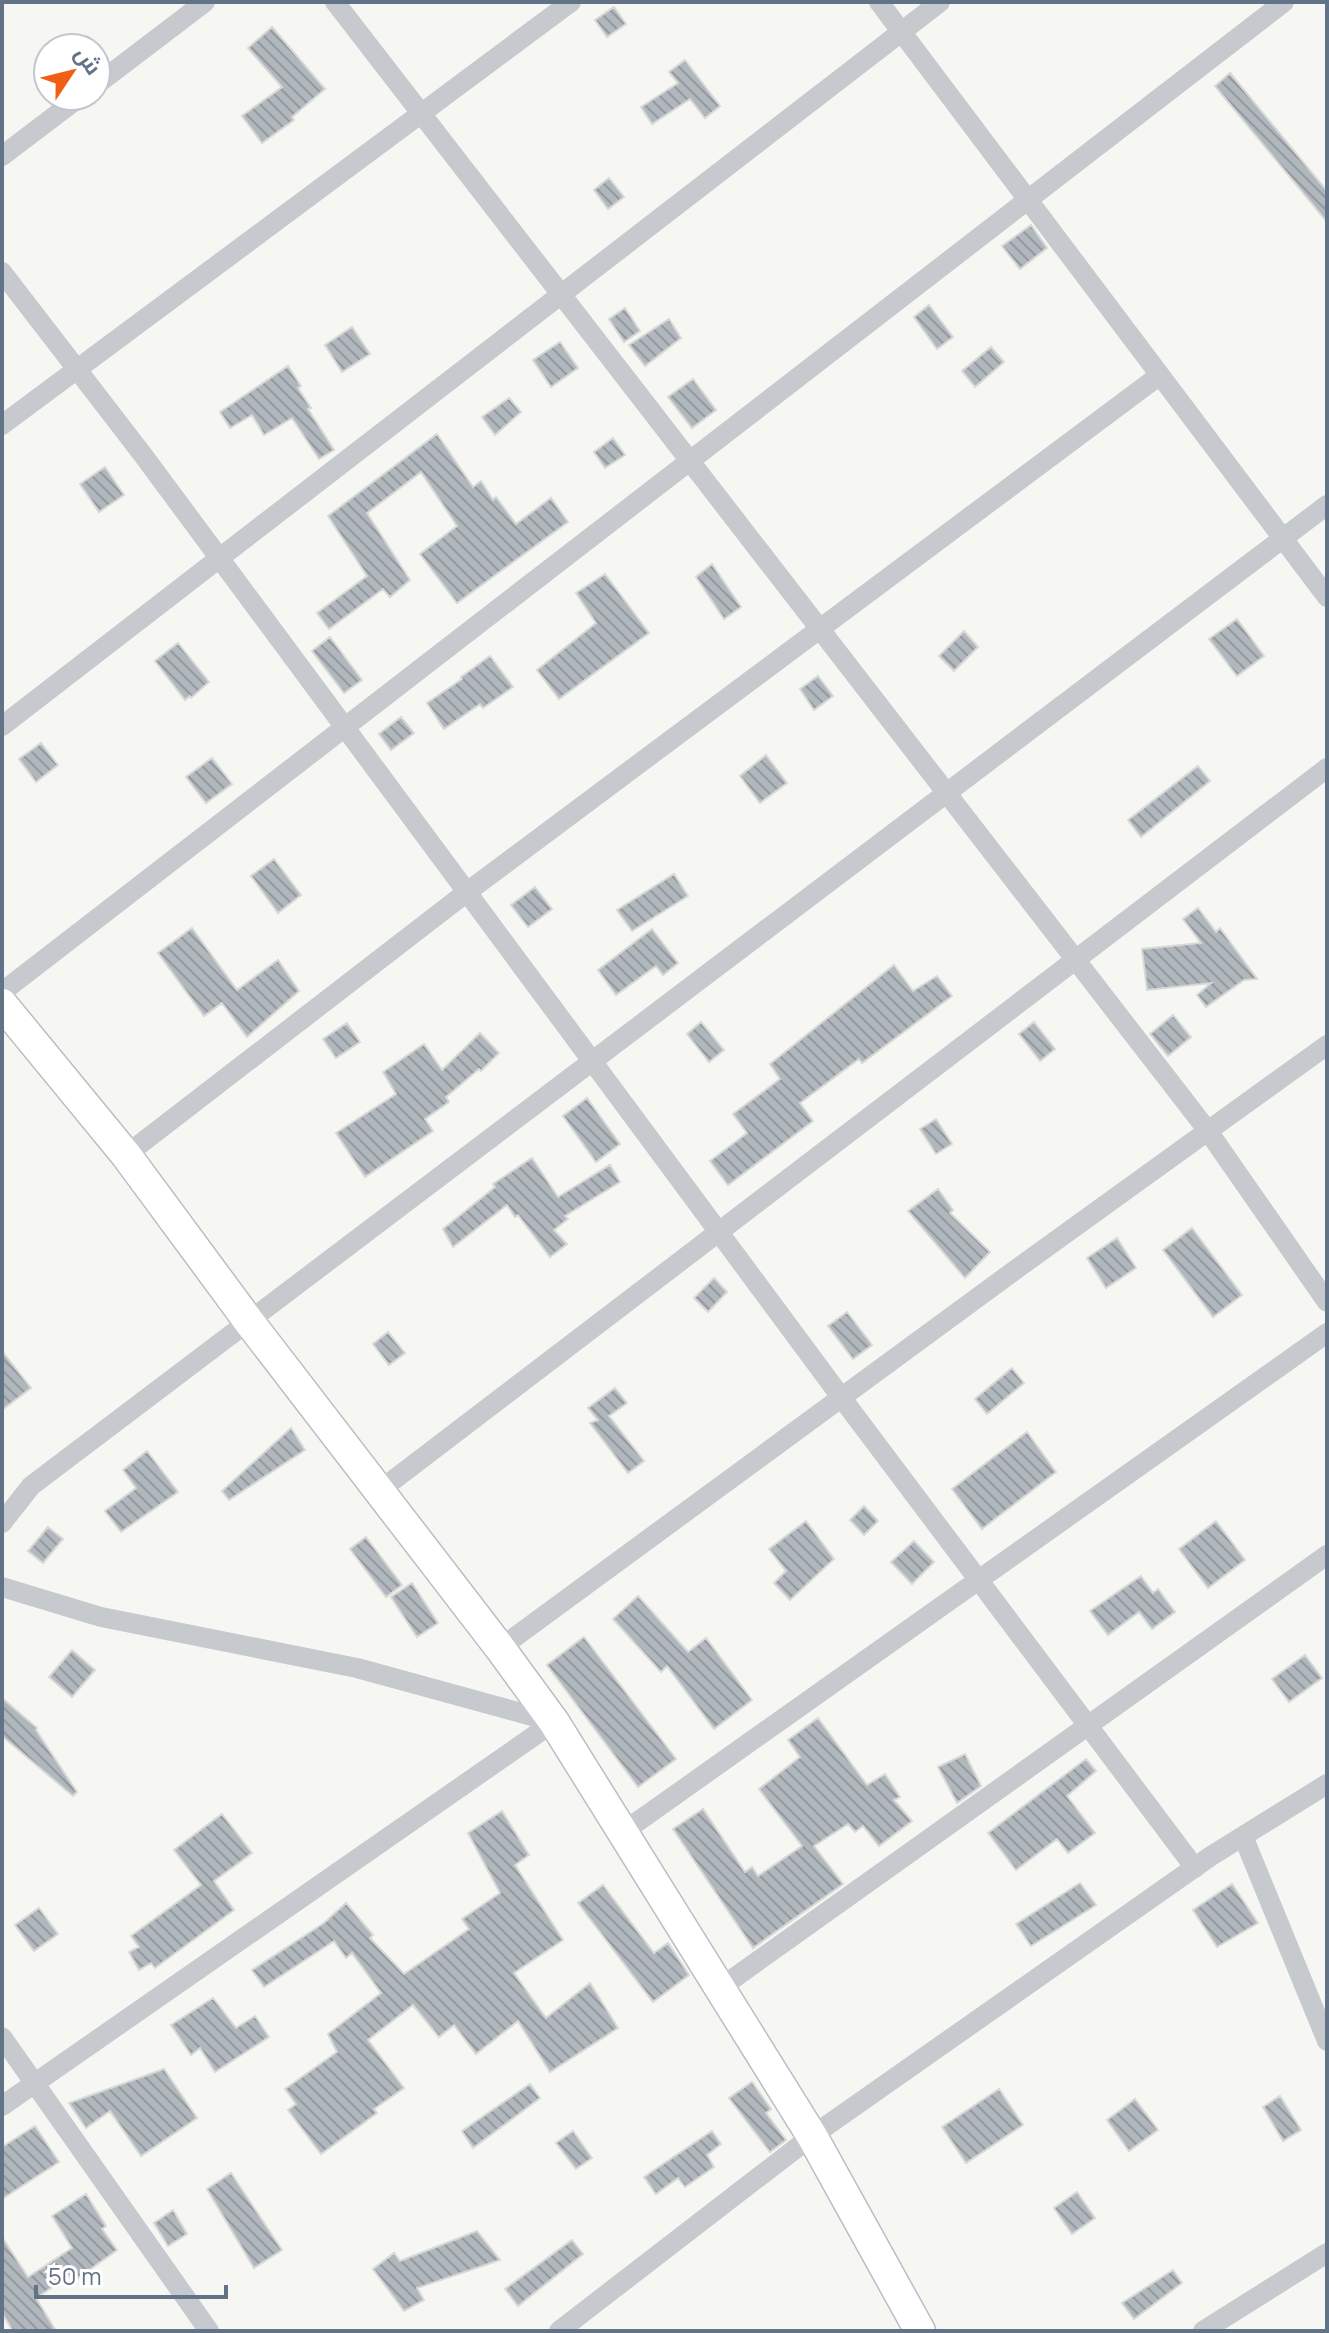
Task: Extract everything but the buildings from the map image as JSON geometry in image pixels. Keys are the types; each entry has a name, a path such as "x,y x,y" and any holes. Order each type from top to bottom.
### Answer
{"street":[{"path":"112,73 205,2"},
{"path":"335,2 1208,1131 1327,1302"},
{"path":"2,425 571,2"},
{"path":"879,2 1327,597"},
{"path":"2,726 940,2"},
{"path":"2,992 1284,2"},
{"path":"2,156 60,112"},
{"path":"2,272 219,557 841,1397 1195,1868"},
{"path":"126,1155 467,892 1160,375"},
{"path":"2,1523 31,1486 1327,505"},
{"path":"379,1491 1327,768"},
{"path":"2,1004 126,1155 554,1722 812,2136 920,2331"},
{"path":"500,1648 1327,1045"},
{"path":"623,1832 1327,1333"},
{"path":"720,1988 1327,1555"},
{"path":"2,1587 101,1617 357,1668 554,1722"},
{"path":"2,2106 554,1722"},
{"path":"559,2331 812,2136 1195,1868 1327,1784"},
{"path":"1243,1836 1323,2017 1327,2041"},
{"path":"2,2037 209,2331"},
{"path":"1203,2331 1327,2253"}]}
